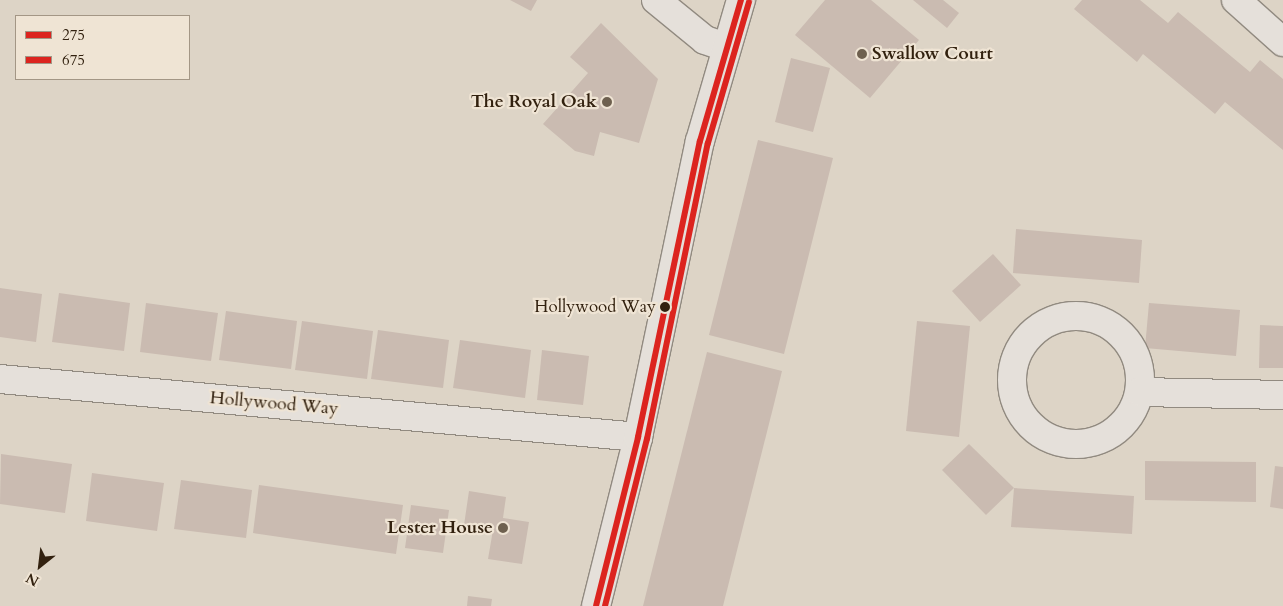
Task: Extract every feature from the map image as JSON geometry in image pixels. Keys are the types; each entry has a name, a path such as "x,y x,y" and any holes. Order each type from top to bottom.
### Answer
{"street":[{"path":"656,0 704,40 725,47"},
{"path":"596,606 638,437 700,141 725,47 741,0"},
{"path":"1236,0 1283,42"},
{"path":"1082,316 1103,321 1125,339 1134,350 1140,371 1140,392 1132,412 1113,432 1101,439 1081,444 1060,442 1041,434 1025,419 1015,401 1012,380 1015,358 1026,340 1041,325 1061,317 1082,316"},
{"name":"Hollywood Way","path":"0,379 638,437"},
{"path":"1140,392 1283,395"}],"building":[{"path":"510,0 537,0 531,11"},
{"name":"Swallow Court","path":"825,0 871,0 919,40 870,98 795,35"},
{"path":"913,0 943,0 959,13 947,28"},
{"path":"1082,0 1140,0 1168,23 1178,12 1250,72 1260,60 1283,79 1283,150 1225,102 1215,114 1143,54 1137,62 1074,9"},
{"name":"The Royal Oak","path":"601,23 658,79 639,143 600,132 594,156 575,151 543,124 588,73 570,57"},
{"path":"791,58 830,68 813,132 775,122"},
{"path":"758,140 833,158 784,354 709,335"},
{"path":"1016,229 1142,240 1139,283 1013,273"},
{"path":"993,254 1021,285 980,322 952,291"},
{"path":"0,288 42,294 36,342 0,337"},
{"path":"59,293 130,303 124,351 52,342"},
{"path":"146,303 218,313 211,361 140,352"},
{"path":"1149,303 1240,310 1236,356 1145,348"},
{"path":"226,311 297,321 291,369 219,360"},
{"path":"302,321 373,331 367,379 295,370"},
{"path":"917,321 970,326 959,437 906,431"},
{"path":"1260,325 1283,326 1283,368 1259,368"},
{"path":"378,330 449,340 443,388 371,379"},
{"path":"460,340 531,350 525,398 453,388"},
{"path":"542,350 589,356 583,405 537,400"},
{"path":"707,352 782,371 774,404 723,606 643,606"},
{"path":"969,444 1014,488 986,515 942,470"},
{"path":"1,454 72,464 65,513 0,504"},
{"path":"1145,461 1256,462 1256,502 1145,500"},
{"path":"1275,466 1283,467 1283,509 1270,507"},
{"path":"92,473 164,483 157,531 86,521"},
{"path":"181,480 252,490 246,538 174,529"},
{"path":"259,485 403,505 396,554 253,533"},
{"path":"1014,488 1134,496 1132,534 1011,527"},
{"name":"Lester House","path":"469,491 506,497 503,518 529,522 522,564 488,559 493,530 464,525"},
{"path":"411,505 449,510 443,553 405,548"},
{"path":"468,596 492,599 491,606 467,606"}],"transit line":[{"name":"275","path":"596,606 638,437 700,141 741,0"},
{"name":"675","path":"605,606 647,439 708,143 749,2"}],"place":[{"name":"Swallow Court","path":"862,54"},
{"name":"The Royal Oak","path":"607,102"},
{"name":"Hollywood Way","path":"665,307"},
{"name":"Lester House","path":"503,528"}]}
